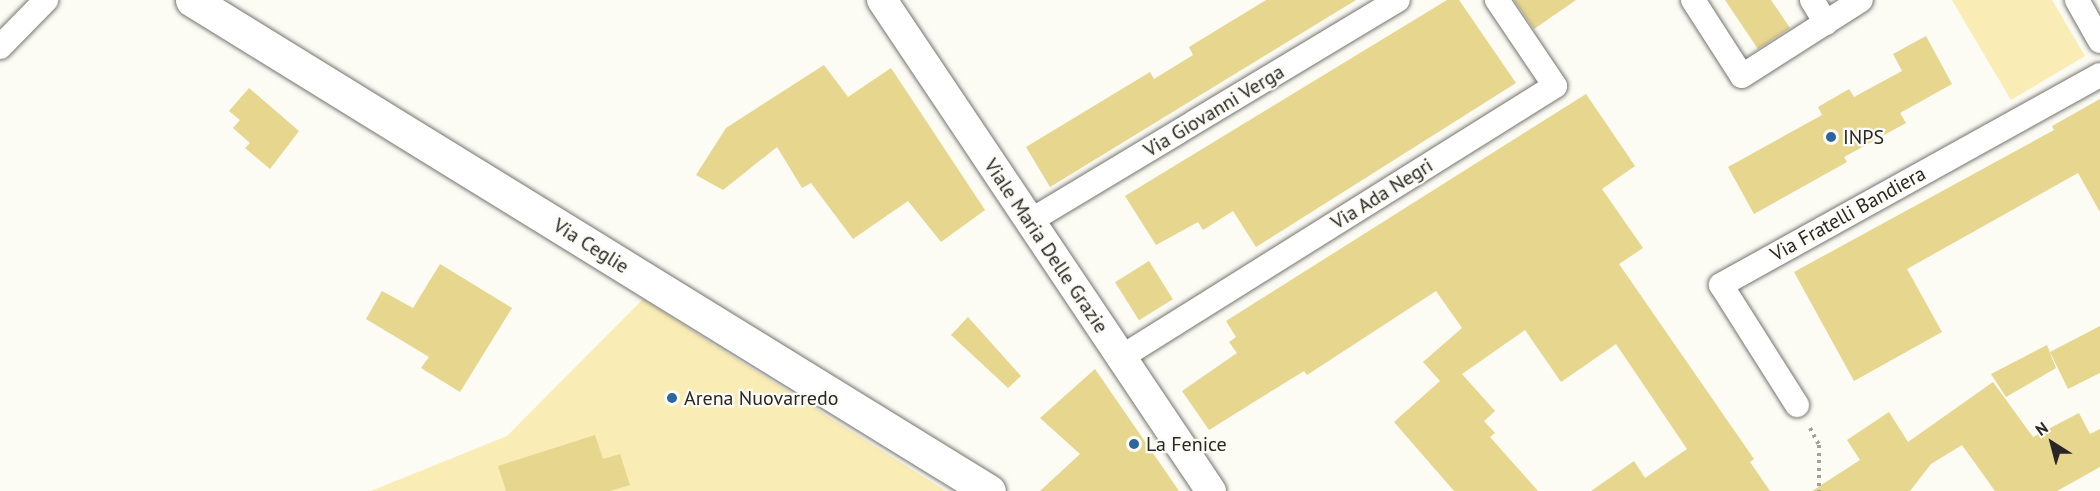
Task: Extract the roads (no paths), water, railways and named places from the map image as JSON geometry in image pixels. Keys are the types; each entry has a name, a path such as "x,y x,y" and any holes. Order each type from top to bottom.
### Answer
{"main road":[{"name":"Via Ceglie","path":"192,0 989,491"}],"street":[{"path":"0,47 46,0"},
{"name":"Viale Maria Delle Grazie","path":"882,0 1211,491"},
{"name":"Via Giovanni Verga","path":"1030,221 1398,0"},
{"name":"Via Ada Negri","path":"1120,358 1556,86 1497,0"},
{"path":"1693,0 1742,76 1861,0"},
{"path":"1812,0 1826,23"},
{"path":"2077,0 2100,41"},
{"name":"Via Fratelli Bandiera","path":"1797,405 1721,285 2100,75"}],"place":[{"name":"INPS","path":"1831,137"},
{"name":"Arena Nuovarredo","path":"672,398"},
{"name":"La Fenice","path":"1134,444"}]}
